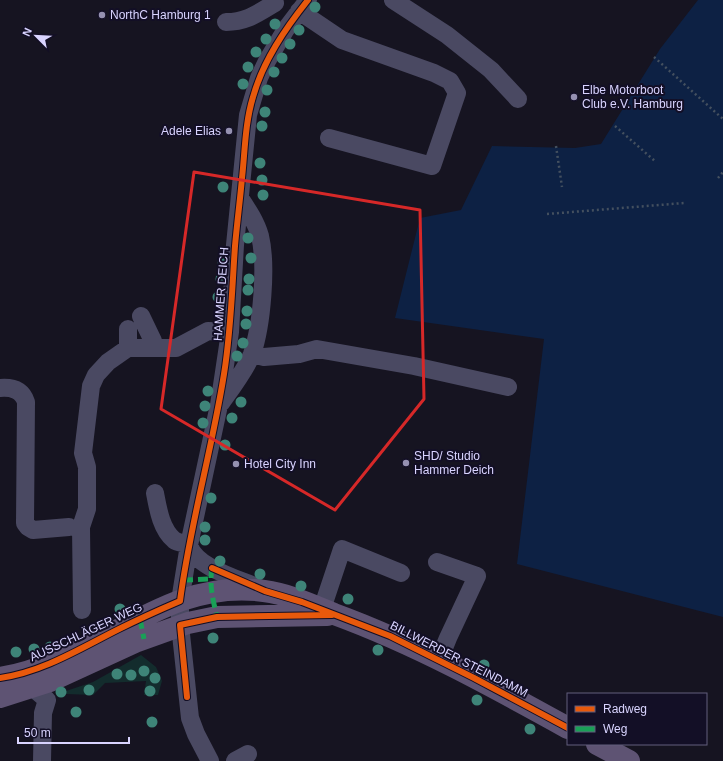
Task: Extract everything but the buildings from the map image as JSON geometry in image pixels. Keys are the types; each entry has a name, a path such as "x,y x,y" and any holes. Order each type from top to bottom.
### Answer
{"main road":[{"name":"BILLWERDER STEINDAMM","path":"180,601 196,595 247,589 283,595 390,636 440,660 567,727"},
{"name":"AUSSCHLÄGER WEG","path":"0,678 28,671 54,662 140,618 180,601"},
{"name":"BILLWERDER STEINDAMM","path":"180,625 217,617 330,612"},
{"path":"0,697 40,694 50,681 135,642 180,625"},
{"path":"600,745 629,761"}],"street":[{"path":"393,0 447,36 491,70 518,99"},
{"path":"226,22 247,20 274,1 301,9 342,40 450,81 457,93 432,166 329,138"},
{"name":"HAMMER DEICH","path":"210,761 196,734 190,718 180,625 180,601 189,545 219,405 230,332 235,245 248,115 259,78 267,61 301,9"},
{"path":"219,405 236,381 252,354 259,320 264,272 260,236 254,220 240,198"},
{"path":"142,316 153,340 152,348"},
{"path":"128,329 128,348"},
{"path":"82,610 81,527 87,509 87,467 83,453 91,386 96,375 108,362 128,348 176,348 208,331 230,332"},
{"path":"252,354 264,357 299,354 318,348 414,366 508,387"},
{"path":"0,388 12,388 18,391 23,395 26,402 25,523 33,530 69,527"},
{"path":"155,493 159,513 166,530 175,541 189,545 195,556 206,564 266,591"},
{"path":"330,612 342,550 401,573"},
{"path":"437,562 477,576 448,638 440,660"},
{"path":"40,694 43,713 42,761"}],"path":[{"path":"654,57 723,119"},
{"path":"615,126 656,162"},
{"path":"556,146 562,187"},
{"path":"718,178 723,172"},
{"path":"547,214 684,203"}],"highlighted area":[{"path":"194,172 420,210 424,399 335,510 161,409"}],"green space":[{"path":"141,655 156,667 162,681 158,695 144,695 146,681 105,683 93,695 66,694 66,691 93,682"}],"water":[{"path":"698,0 723,0 723,617 517,564 544,339 395,318 420,218 461,210 492,146 575,148 601,144 660,49"}],"marked path":[{"path":"212,568 211,586 217,617"},
{"path":"183,580 210,579"},
{"path":"140,619 144,639"}],"cycle path":[{"path":"0,678 16,675 47,665 180,601 189,544 219,402 226,358 230,326 236,237 250,107 257,84 269,58 291,22 308,0"},
{"path":"212,568 265,591 302,602 390,636 474,678 567,727"},
{"path":"187,697 180,625 217,617 332,615"}],"place":[{"name":"NorthC Hamburg 1","path":"102,15"},
{"name":"Elbe Motorboot Club e.V. Hamburg","path":"574,97"},
{"name":"Adele Elias","path":"229,131"},
{"name":"SHD/ Studio Hammer Deich","path":"406,463"},
{"name":"Hotel City Inn","path":"236,464"}]}
